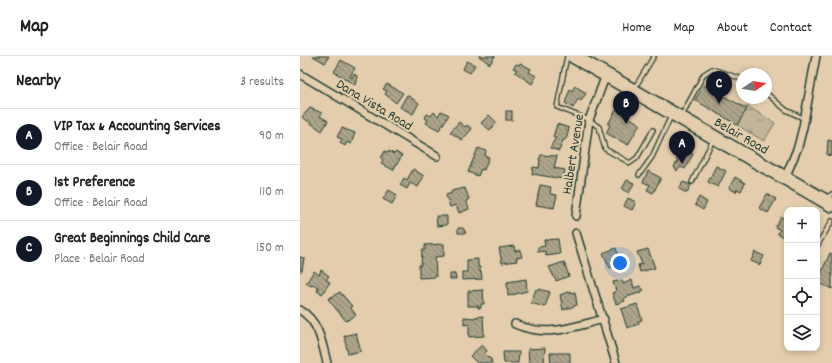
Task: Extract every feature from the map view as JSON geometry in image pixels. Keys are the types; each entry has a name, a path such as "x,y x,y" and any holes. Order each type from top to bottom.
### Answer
{"highway":[{"name":"Belair Road","path":"573,56 785,178 829,200"}],"street":[{"path":"785,178 798,147 805,119 816,56"},
{"name":"Dana Vista Road","path":"300,74 437,156"},
{"name":"Halbert Avenue","path":"576,216 589,120 606,75"},
{"path":"576,233 604,319 616,363"},
{"path":"300,310 313,321 319,332 327,363"},
{"path":"515,324 533,331 560,330 604,319"}],"lane":[{"path":"567,56 557,107 589,120 599,128 605,149 630,163 637,158 653,130"},
{"path":"634,91 654,56"},
{"path":"639,176 704,74 712,69 736,77"},
{"path":"772,98 786,110 805,119"},
{"path":"692,182 714,138"},
{"path":"819,243 832,221"}],"green space":[{"path":"747,106 775,123 764,141 737,125"}],"building":[{"path":"313,56 329,56 325,63"},
{"path":"479,56 495,56 490,64"},
{"path":"341,60 355,68 350,77 352,78 354,74 357,76 355,85 334,72"},
{"path":"467,61 475,65 470,73 463,69"},
{"path":"520,63 531,69 529,72 536,76 532,84 515,72 517,70 513,68 516,64 519,65"},
{"path":"387,84 403,93 396,103 385,94 387,91 383,89"},
{"path":"704,85 747,109 737,125 695,100"},
{"path":"575,86 586,93 581,101 578,99 573,108 565,103 570,89 572,91"},
{"path":"407,95 419,103 413,114 400,107"},
{"path":"310,108 322,113 320,116 328,121 322,131 302,117"},
{"path":"616,110 640,124 628,145 606,133 610,125 608,124"},
{"path":"441,111 449,115 439,130 426,123 428,120 425,118 427,114 431,116 434,112 438,116"},
{"path":"506,111 512,111 512,120 506,120"},
{"path":"489,115 497,123 490,130 481,123"},
{"path":"459,122 465,127 467,125 472,129 462,140 450,132"},
{"path":"557,124 569,128 567,137 563,140 559,151 550,148 556,137 553,137"},
{"path":"342,128 355,133 351,144 347,142 345,146 340,143 342,139 337,137"},
{"path":"828,140 832,141 832,156 827,155"},
{"path":"478,148 486,151 485,156 489,157 484,170 481,169 478,176 468,172"},
{"path":"684,149 693,154 685,169 681,167 677,171 674,167 678,160 676,159 680,157"},
{"path":"385,151 388,153 389,151 394,154 396,152 402,156 393,170 381,163 383,160 381,158"},
{"path":"541,155 557,156 554,168 565,170 563,179 532,174 533,167 539,168 539,160"},
{"path":"716,166 726,171 718,187 708,182"},
{"path":"413,169 424,176 418,187 410,183 407,189 400,185 404,178 407,180"},
{"path":"648,171 661,178 653,193 647,190 650,185 643,182"},
{"path":"735,177 745,183 741,191 737,189 736,192 729,188"},
{"path":"627,180 634,183 629,193 622,189"},
{"path":"683,182 691,185 687,193 679,189"},
{"path":"540,185 551,187 550,194 557,195 554,208 536,205"},
{"path":"465,188 469,199 466,201 469,209 459,213 456,205 450,207 446,195 452,193 451,191"},
{"path":"389,190 397,195 392,204 383,199"},
{"path":"767,194 776,199 768,213 759,208"},
{"path":"699,197 707,202 703,210 695,205"},
{"path":"628,198 636,202 632,210 624,206"},
{"path":"436,216 447,216 447,225 437,226"},
{"path":"781,217 784,218 784,238 777,233 780,230 775,227"},
{"path":"458,228 463,228 466,233 458,233"},
{"path":"558,239 560,254 546,256 545,251 538,252 538,247 545,246 544,240"},
{"path":"444,244 444,256 435,257 436,277 419,278 419,265 421,265 422,250 425,250 425,245"},
{"path":"514,246 515,251 520,250 522,257 516,258 517,261 502,263 499,248"},
{"path":"616,248 618,254 621,253 621,264 610,268 603,253"},
{"path":"648,249 655,268 640,272 638,265 642,264 637,252"},
{"path":"755,252 764,256 760,265 751,261"},
{"path":"830,253 832,254 832,289 820,283 820,275"},
{"path":"300,257 304,258 302,271 300,271"},
{"path":"478,259 478,267 480,267 482,279 462,280 462,272 467,272 467,260"},
{"path":"564,262 569,276 556,281 549,267"},
{"path":"321,270 329,276 326,280 330,282 322,294 317,291 319,288 313,284 311,286 306,283 314,271 319,275"},
{"path":"450,274 455,274 456,279 450,279"},
{"path":"526,279 527,291 508,296 507,282"},
{"path":"622,280 623,284 632,280 634,288 640,286 644,290 624,298 625,301 616,304 612,293 616,291 613,282"},
{"path":"536,289 539,291 539,289 550,292 545,307 531,303"},
{"path":"483,290 484,304 481,304 481,308 478,308 478,306 468,306 468,291"},
{"path":"570,291 571,293 575,292 577,305 563,310 560,295"},
{"path":"340,292 352,306 350,307 356,315 346,321 328,299"},
{"path":"637,304 642,320 638,321 639,324 627,328 621,309"},
{"path":"483,316 484,336 469,337 469,324 464,325 464,317 475,318"},
{"path":"356,333 361,351 348,354 344,336"},
{"path":"482,345 487,351 484,354 491,359 492,363 477,363 470,356"},
{"path":"545,348 544,363 529,363 528,349"},
{"path":"503,352 519,352 518,363 504,363"},
{"path":"550,353 570,353 570,363 551,363"}],"place":[{"name":"Great Beginnings Child Care","path":"719,104"},
{"name":"1st Preference","path":"626,124"},
{"name":"VIP Tax & Accounting Services","path":"682,164"}]}
